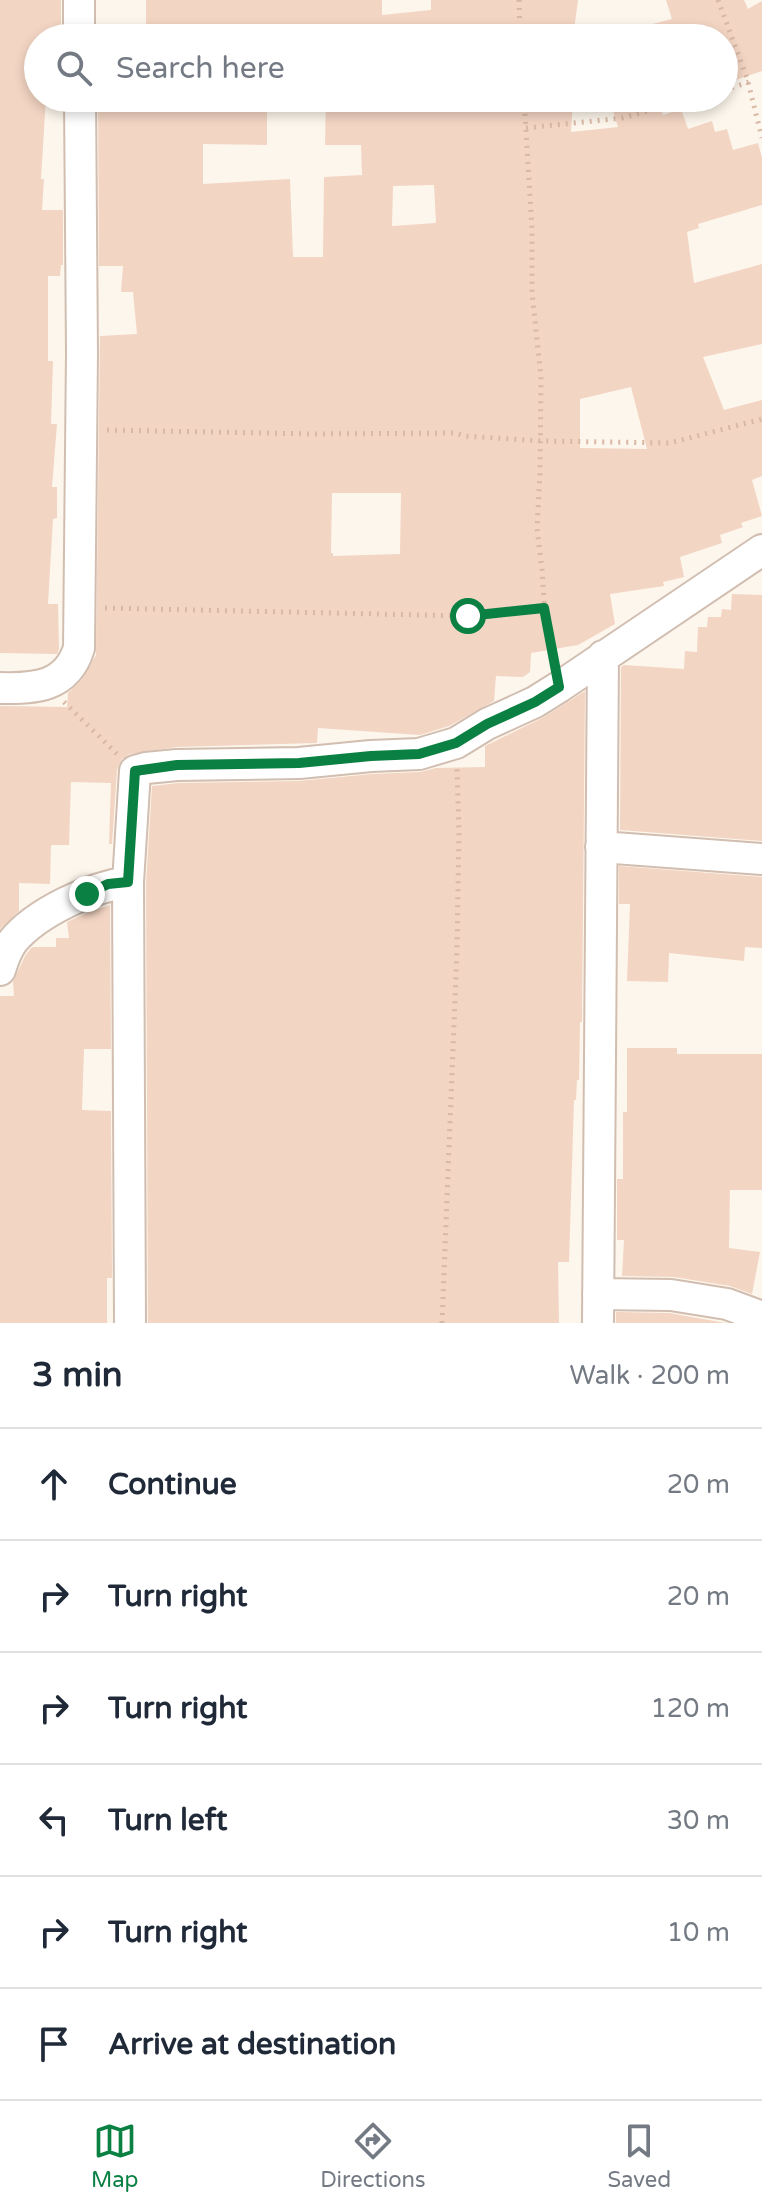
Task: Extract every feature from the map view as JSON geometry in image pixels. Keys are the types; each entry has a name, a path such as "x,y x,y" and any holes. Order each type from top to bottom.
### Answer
{"street":[{"path":"79,0 79,24"},
{"path":"0,688 27,689 60,677 74,664 79,648 80,112"},
{"path":"130,1323 128,882 135,771 177,765 299,763 419,754 456,743 559,687 762,550"},
{"path":"603,656 598,1309 671,1295 727,1304 760,1316"},
{"path":"601,847 762,859"},
{"path":"0,970 12,942 30,925 64,904 108,884 128,882"}],"path":[{"path":"519,0 520,24"},
{"path":"718,0 727,24"},
{"path":"738,53 749,82 762,138"},
{"path":"738,86 749,82"},
{"path":"525,112 532,229 532,293 541,377 537,528 544,608 559,687"},
{"path":"526,128 622,118 644,112"},
{"path":"81,429 313,434 456,433 541,441 670,443 762,419"},
{"path":"80,607 468,616 544,608"},
{"path":"45,684 135,771"},
{"path":"442,1323 458,934 456,743"}],"building":[{"path":"0,0 61,0 61,24 24,24 24,112 45,112 42,210 63,210 63,265 60,276 48,276 48,361 53,361 51,424 57,424 52,487 57,487 57,518 53,519 48,604 58,604 59,649 57,654 0,653"},
{"path":"146,0 382,0 382,15 431,10 431,0 578,0 575,24 146,24"},
{"path":"666,0 744,0 748,9 762,1 762,71 738,79 738,24 652,24 672,19"},
{"path":"98,112 267,112 267,145 203,144 203,184 290,179 293,257 323,257 324,177 362,175 361,145 325,145 326,112 572,112 571,132 618,127 613,112 662,112 663,115 682,112 688,129 712,121 715,132 727,129 733,150 758,143 762,158 762,205 698,224 699,228 687,232 694,283 762,264 762,344 703,357 724,410 762,400 762,476 752,480 762,516 720,535 722,543 680,557 684,577 663,582 664,586 610,594 615,624 578,645 531,653 530,672 523,677 496,676 494,701 449,726 420,735 318,728 317,743 177,747 130,754 122,759 117,770 112,844 109,844 111,783 71,782 69,845 51,845 50,884 19,883 19,911 0,929 0,706 67,707 68,693 81,681 96,655 100,336 137,334 133,292 121,292 123,266 99,266","holes":["434,185 436,223 392,226 393,186","631,387 647,449 580,448 580,399","332,493 401,493 400,554 333,556"]},
{"path":"732,594 762,595 762,841 620,830 621,667 684,669 685,651 697,652 698,627 707,627 708,617 721,617 722,609 731,610"},
{"path":"585,691 582,1022 579,1080 574,1100 569,1262 558,1262 559,1323 148,1323 146,883 152,786 299,781 420,772 436,768 485,767 485,746 544,717"},
{"path":"619,866 762,877 762,948 745,947 744,961 669,953 668,982 627,981 630,904 619,904"},
{"path":"110,905 111,1049 84,1049 82,1110 111,1111 112,1278 107,1278 107,1323 0,1323 0,996 14,996 13,982 32,947 56,947 56,938 69,938 67,922"},
{"path":"627,1048 677,1048 677,1054 762,1054 762,1190 730,1190 729,1248 760,1252 752,1294 730,1286 674,1277 622,1276 624,1240 617,1240 617,1179 623,1179"},
{"path":"616,1312 669,1313 726,1323 616,1323"}],"route":[{"path":"87,894 108,884 128,882 135,771 177,765 299,763 419,754 456,743 559,687 544,608 468,616"}]}
